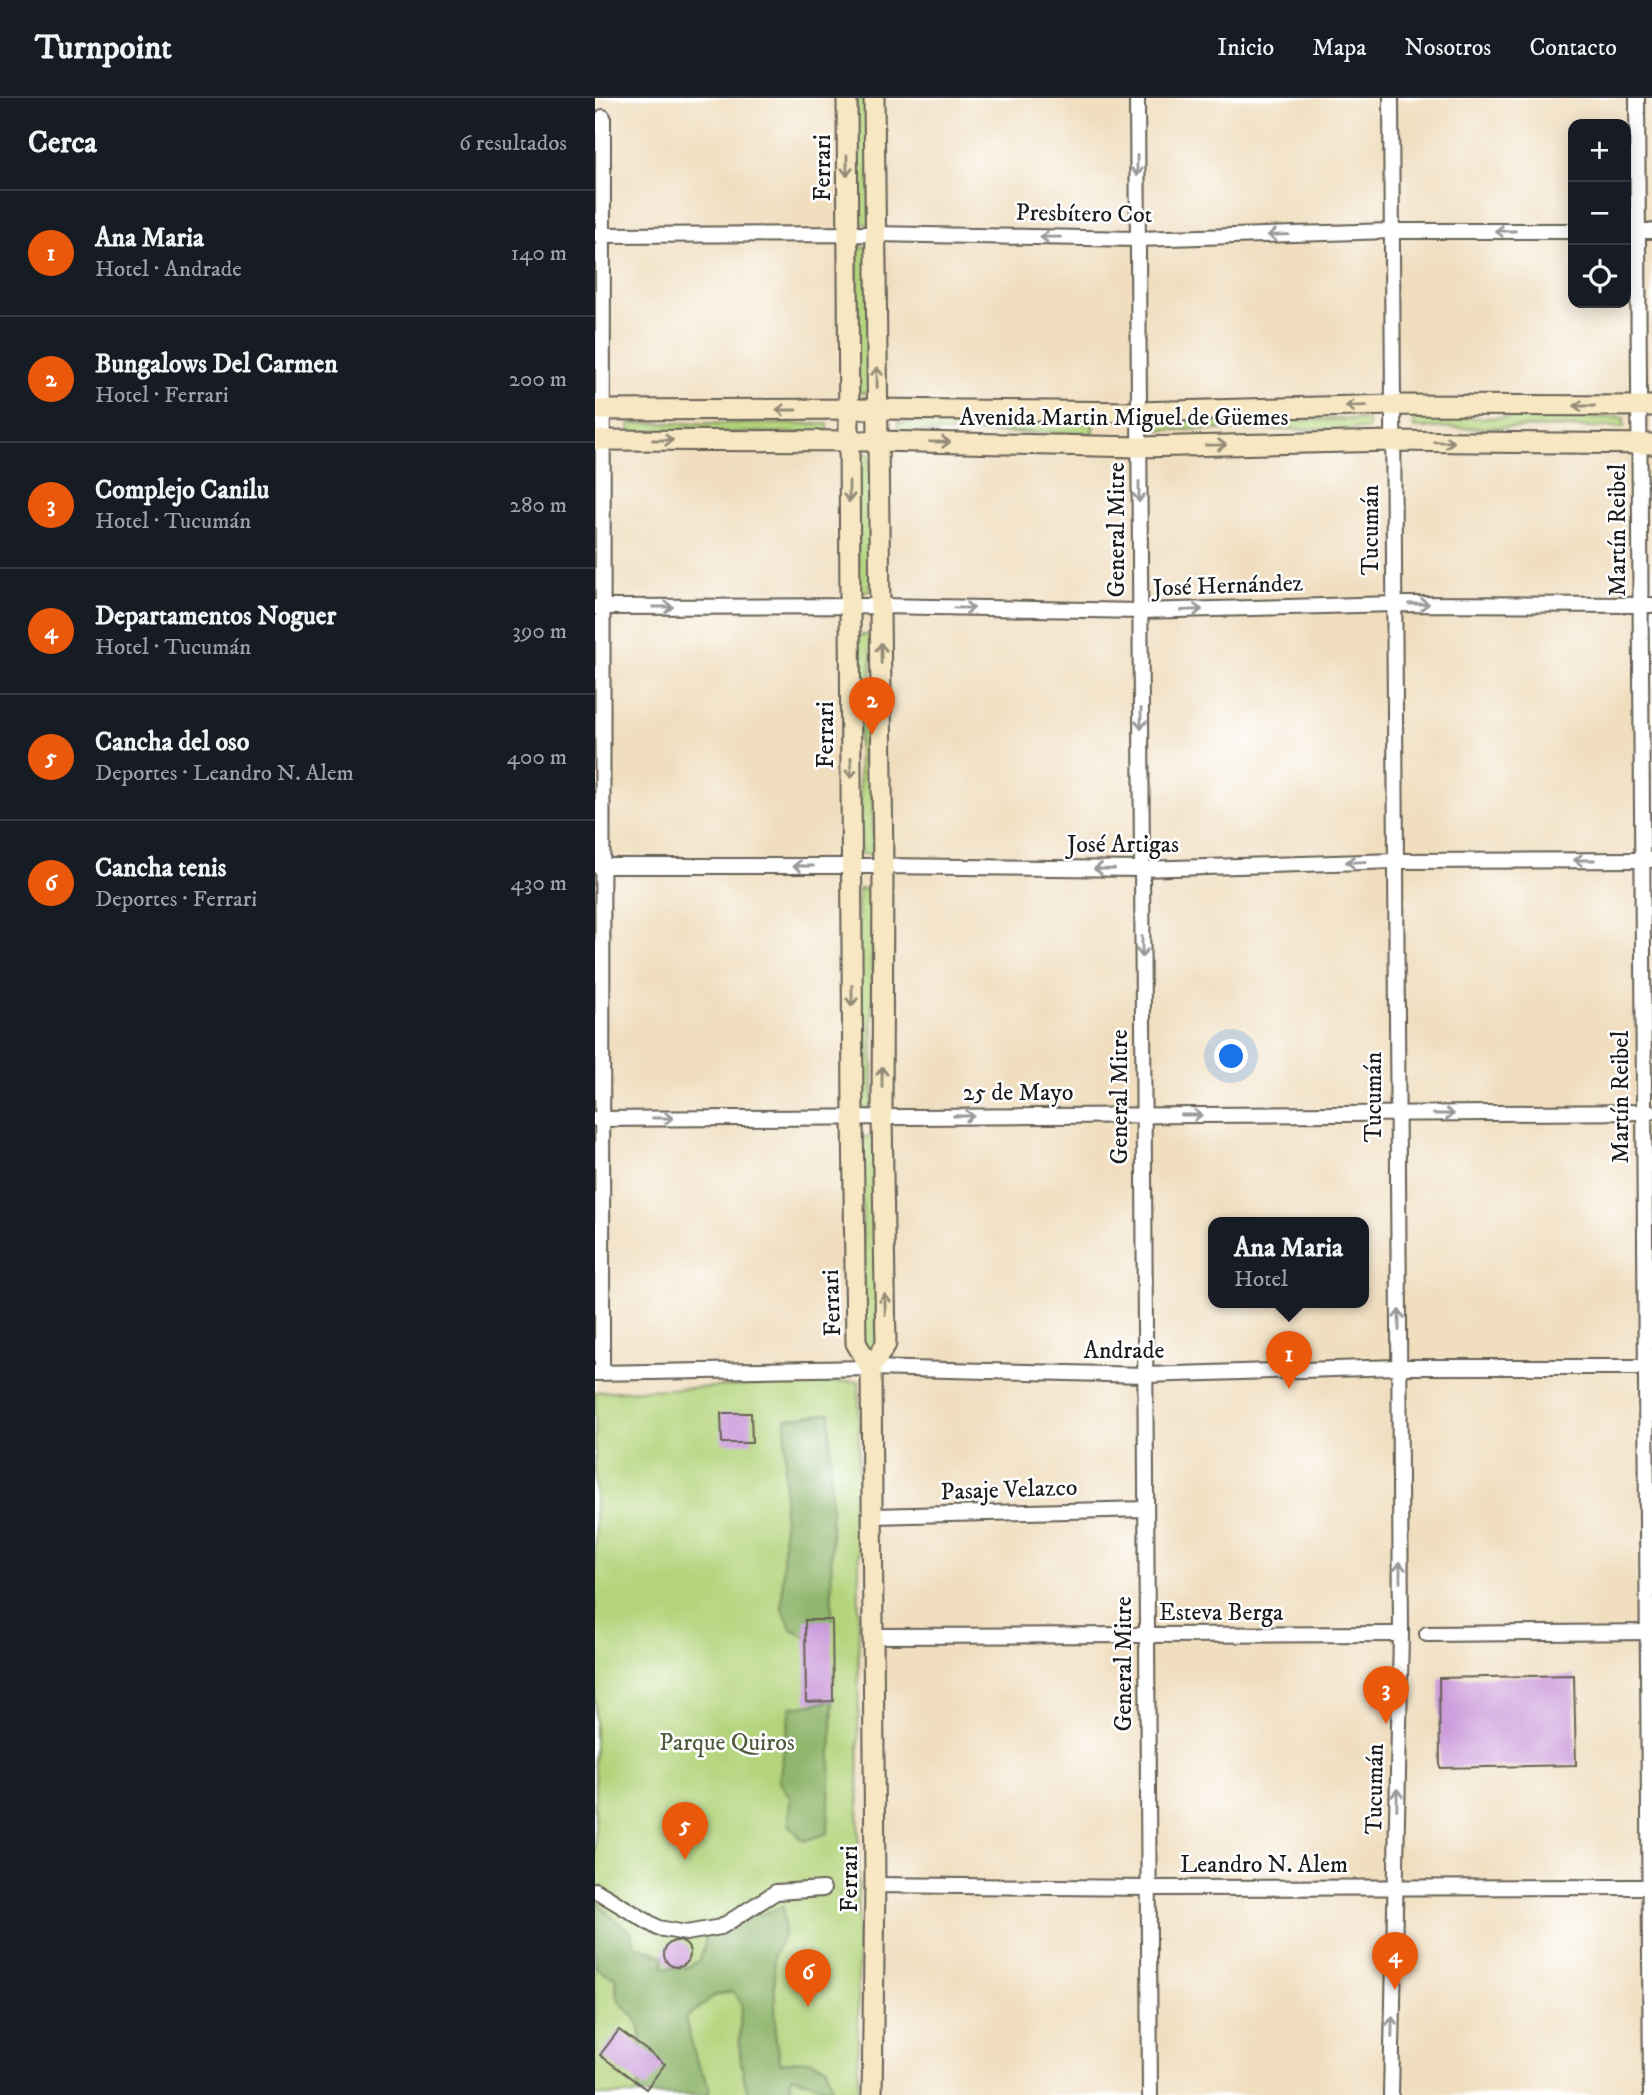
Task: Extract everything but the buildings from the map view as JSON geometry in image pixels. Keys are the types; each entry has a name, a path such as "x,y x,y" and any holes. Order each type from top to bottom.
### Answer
{"main road":[{"name":"Ferrari","path":"847,98 856,1343 871,1368 873,1516 875,1885 871,2095"},
{"name":"Ferrari","path":"871,1368 886,1344 882,1117 881,606 874,98"},
{"name":"Avenida Martin Miguel de Güemes","path":"600,410 1137,412 1393,405 1646,406"},
{"name":"Avenida Martin Miguel de Güemes","path":"600,440 877,441 1139,447 1393,441 1646,444"}],"street":[{"name":"General Mitre","path":"1137,98 1150,2095"},
{"name":"Tucumán","path":"1391,98 1401,1634 1391,2095"},
{"name":"Martín Reibel","path":"1637,98 1646,406 1651,2095"},
{"path":"599,1373 600,235 603,117"},
{"name":"Presbítero Cot","path":"600,235 875,234 1137,239 1391,231 1568,232"},
{"name":"José Hernández","path":"599,607 881,606 1140,611 1394,604 1646,605"},
{"name":"José Artigas","path":"599,866 1142,869 1395,861 1647,860"},
{"name":"25 de Mayo","path":"599,1119 1648,1112"},
{"name":"Andrade","path":"599,1373 871,1368 1145,1375 1399,1367 1649,1367"},
{"name":"Pasaje Velazco","path":"873,1516 1146,1509"},
{"path":"1427,1634 1650,1632"},
{"name":"Esteva Berga","path":"874,1636 1401,1634"},
{"name":"Leandro N. Alem","path":"875,1885 1148,1888 1651,1887"},
{"path":"595,1890 658,1928 686,1933 721,1927 776,1892 823,1889"}],"green space":[{"path":"856,98 869,98 870,224 857,224"},
{"path":"857,247 870,247 869,393 856,393"},
{"path":"1624,417 1624,427 1414,428 1414,418"},
{"path":"1368,419 1368,429 1158,430 1159,421"},
{"path":"898,422 1093,423 1093,433 898,432"},
{"path":"630,423 828,424 828,433 629,432"},
{"path":"857,454 870,454 871,591 858,591"},
{"path":"858,635 871,635 873,854 860,854"},
{"path":"858,889 871,889 873,1108 860,1108"},
{"path":"875,1136 877,1356 863,1356 862,1137"},
{"name":"Parque Quiros","path":"859,1381 858,2095 595,2095 595,1392"},
{"path":"830,1413 832,1620 805,1637 791,1628 782,1608 786,1419"},
{"path":"833,1701 828,1833 803,1841 789,1824 790,1797 779,1781 791,1707"},
{"path":"595,1898 610,1916 631,1932 636,1946 664,1956 663,1967 685,1968 700,1961 706,1938 721,1934 756,1913 761,1915 783,1906 784,1934 774,1955 776,2041 780,2063 810,2060 827,2067 832,2090 793,2076 789,2081 793,2095 749,2095 740,2050 742,2004 732,1991 714,1996 685,2019 697,2062 710,2088 707,2095 637,2095 640,2029 637,2021 617,1996 617,1978 601,1971 595,1964"}],"place":[{"name":"Bungalows Del Carmen","path":"872,735"},
{"name":"Ana Maria","path":"1289,1389"},
{"name":"Complejo Canilu","path":"1386,1724"},
{"name":"Cancha del oso","path":"685,1860"},
{"name":"Departamentos Noguer","path":"1395,1990"},
{"name":"Cancha tenis","path":"808,2007"}]}
